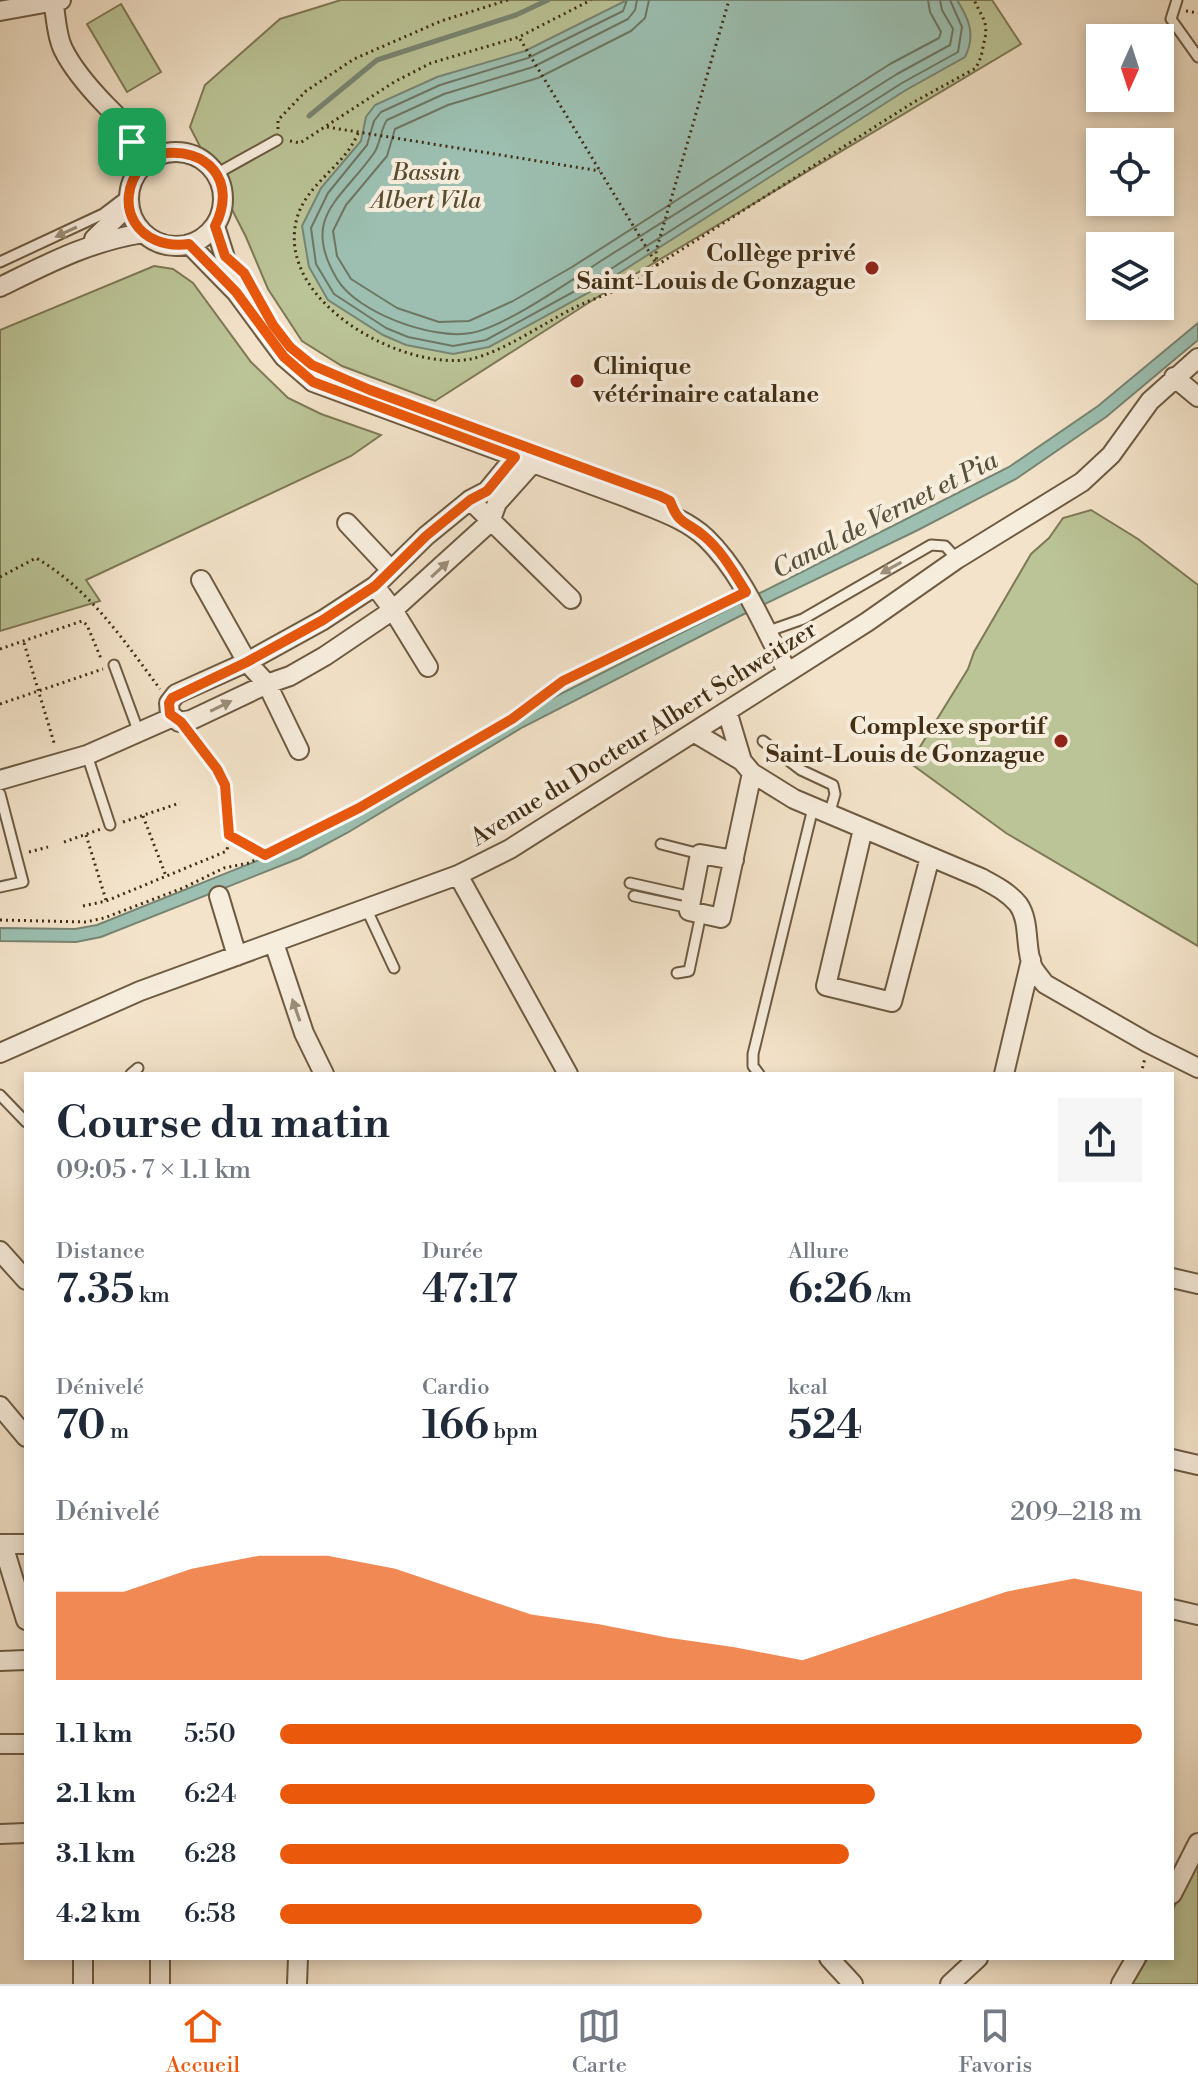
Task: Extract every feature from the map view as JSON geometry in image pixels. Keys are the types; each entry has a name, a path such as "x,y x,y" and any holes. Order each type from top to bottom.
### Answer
{"street":[{"path":"0,11 56,1 62,48 126,128 160,154"},
{"path":"126,128 142,165"},
{"path":"176,151 192,154 206,162 222,186 221,214 215,226 189,244 162,244 143,233 133,220 128,200 130,184 142,165 160,154 176,151"},
{"path":"85,246 110,226 128,200"},
{"path":"215,226 236,292"},
{"path":"0,287 85,246 143,233"},
{"path":"189,244 236,292 284,357 313,382 676,518 704,536 746,592 787,671"},
{"name":"Avenue du Docteur Albert Schweitzer","path":"0,1053 140,991 458,875 510,849 867,622 957,559 1082,482 1111,455 1150,401 1198,358"},
{"path":"1174,377 1198,397"},
{"path":"175,713 176,694 247,662 323,620 375,586 426,536 524,460"},
{"path":"175,713 191,720 290,676 393,610 490,522 497,503 524,460"},
{"path":"470,500 571,599"},
{"path":"347,523 391,570"},
{"path":"201,580 247,662 267,684 299,750"},
{"path":"375,586 428,667"},
{"path":"727,711 747,767 734,860 721,918 694,906 700,854 734,860"},
{"path":"0,780 87,755 139,734 175,713"},
{"path":"695,733 821,811 981,878 1006,892 1020,906 1034,970 1045,984 1198,1068"},
{"path":"863,829 826,986 892,1002 930,857"},
{"path":"458,875 567,1072"},
{"path":"219,896 237,956"},
{"path":"274,943 304,1033 323,1072"},
{"path":"1004,1072 1031,960"},
{"path":"0,1251 24,1278"},
{"path":"1174,1278 1198,1284"},
{"path":"0,1406 24,1435"},
{"path":"1174,1459 1198,1465"},
{"path":"24,1544 1,1545 24,1614"},
{"path":"1174,1609 1198,1615"},
{"path":"0,1661 24,1660"},
{"path":"0,1744 24,1744"},
{"path":"0,1834 24,1833"},
{"path":"1174,1890 1198,1843"},
{"path":"83,1960 83,1984"},
{"path":"160,1960 160,1984"},
{"path":"297,1984 298,1960"},
{"path":"831,1960 853,1984"},
{"path":"950,1984 976,1960"},
{"path":"1121,1984 1135,1960"}],"lane":[{"path":"1177,0 1171,19 1198,57"},
{"path":"216,174 277,140"},
{"path":"0,262 128,200"},
{"path":"766,632 803,619 931,545 945,546 957,559"},
{"path":"114,665 139,734"},
{"path":"758,1072 753,1066 753,1054 821,811 835,794 833,785 801,770 763,741"},
{"path":"87,755 110,825"},
{"path":"0,794 23,882 0,887"},
{"path":"661,844 700,854"},
{"path":"630,883 694,906"},
{"path":"634,896 694,906"},
{"path":"677,973 689,971 694,906"},
{"path":"366,908 394,968"},
{"path":"0,1095 24,1120"}],"path":[{"path":"508,0 441,21 354,59 306,91 278,120 277,140 300,143 394,82 431,63 519,37 591,0"},
{"path":"657,265 656,251 729,0"},
{"path":"358,133 302,206 295,224 301,271 324,305 380,341 428,357 473,359 575,307 601,298 914,102 976,68 986,33 985,22 974,0"},
{"path":"519,37 657,265"},
{"path":"326,127 600,171"},
{"path":"0,577 36,558 57,570 103,613 217,769 225,785 229,835 227,851 106,901 83,906"},
{"path":"0,920 86,922 104,918 183,888 224,868 249,863 359,808 512,719 563,681 746,592"},
{"path":"0,649 82,621 87,625 104,668 0,704"},
{"path":"24,643 60,763"},
{"path":"143,816 166,877"},
{"path":"86,835 106,901"},
{"path":"229,835 265,855"},
{"path":"16,856 48,847"}],"green space":[{"name":"Bassin Albert Vila","path":"341,0 992,0 1021,44 607,291 435,401 342,366 302,341 268,289 246,237 190,127 205,85 280,19"},
{"path":"121,4 161,72 127,92 87,24"},
{"path":"154,266 173,269 193,283 251,362 288,398 321,414 381,435 351,456 86,580 100,601 0,631 0,330"},
{"name":"Complexe sportif Saint-Louis de Gonzague","path":"1091,510 1138,539 1198,585 1198,946 1006,833 910,763 968,669 974,652 1031,554 1049,538 1063,518"},
{"path":"1198,1862 1198,1984 1132,1984 1147,1960 1174,1960 1174,1907"}],"water":[{"name":"Bassin Albert Vila","path":"627,0 957,0 968,21 970,41 965,57 906,90 588,293 489,347 453,354 406,345 383,335 328,300 309,267 302,226 321,188 361,141 366,117 375,105 437,77 525,51"},
{"path":"1198,323 1198,340 1106,417 1016,479 523,727 300,858 101,937 76,942 0,941 0,928 75,929 97,925 294,846 341,822 517,716 1009,467 1098,406"}],"waterway":[{"path":"309,116 377,60 516,15 548,0"}],"place":[{"name":"Collège privé Saint-Louis de Gonzague","path":"872,268"},
{"name":"Clinique vétérinaire catalane","path":"577,381"},
{"name":"Complexe sportif Saint-Louis de Gonzague","path":"1061,741"}],"route":[{"path":"126,128 160,154 176,151 192,154 206,162 216,174 222,186 223,200 215,226 225,256 244,273 273,325 290,347 312,365 370,390 670,501 676,518 704,536 746,592 563,681 512,719 359,808 265,855 229,835 225,785 217,769 181,722 170,714 172,698 247,662 323,620 375,586 426,536 470,500 487,491 515,457 313,382 284,357 236,292 189,244 174,246 152,240 133,220 128,195 130,184 142,165 132,142 126,128"}],"water label":[{"name":"Canal de Vernet et Pia","path":"885,515"}]}
